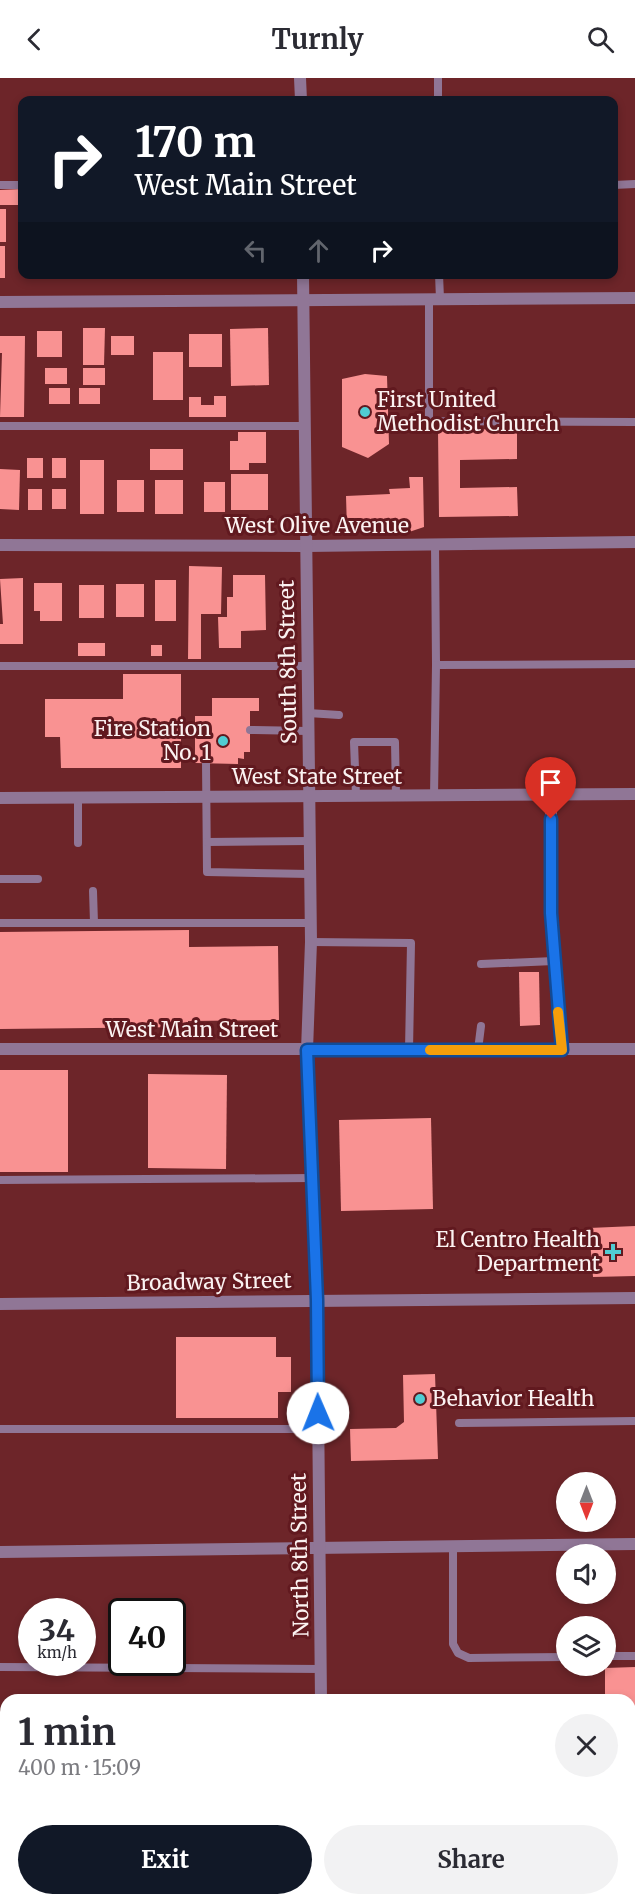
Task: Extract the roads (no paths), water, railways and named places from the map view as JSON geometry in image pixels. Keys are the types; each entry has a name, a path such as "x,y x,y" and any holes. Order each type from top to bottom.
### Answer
{"street":[{"path":"300,78 301,96"},
{"name":"South 8th Street","path":"303,279 311,942 307,1050"},
{"path":"0,302 635,298"},
{"name":"West Olive Avenue","path":"0,544 306,546 635,542"},
{"name":"West State Street","path":"0,798 635,794"},
{"path":"551,796 551,913 562,1050"},
{"name":"West Main Street","path":"0,1049 635,1049"},
{"name":"North 8th Street","path":"307,1050 317,1300 321,1694"},
{"name":"Broadway Street","path":"0,1304 635,1298"},
{"path":"0,1552 635,1544"}],"lane":[{"path":"438,78 438,96"},
{"path":"618,184 635,184"},
{"path":"0,185 18,185"},
{"path":"438,279 434,299 429,421 635,422"},
{"path":"0,426 304,426"},
{"path":"434,796 435,544"},
{"path":"436,665 635,664"},
{"path":"0,666 307,666"},
{"path":"308,713 339,715"},
{"path":"250,730 308,730"},
{"path":"356,796 354,742 395,742 396,796"},
{"path":"206,764 207,872 310,874"},
{"path":"78,798 78,843"},
{"path":"207,842 309,841"},
{"path":"0,879 38,879"},
{"path":"93,891 94,923"},
{"path":"0,923 310,923"},
{"path":"311,942 411,943 409,1050"},
{"path":"481,964 554,961"},
{"path":"478,1050 481,1026"},
{"path":"0,1180 313,1178"},
{"path":"459,1423 635,1421"},
{"path":"0,1429 318,1429"},
{"path":"453,1546 453,1644 458,1653 469,1658 556,1657"},
{"path":"616,1656 635,1656"},
{"path":"0,1667 321,1669"}],"place":[{"name":"First United Methodist Church","path":"365,412"},
{"name":"Fire Station No. 1","path":"223,741"},
{"name":"El Centro Health Department","path":"613,1252"},
{"name":"Behavior Health","path":"420,1399"}]}
